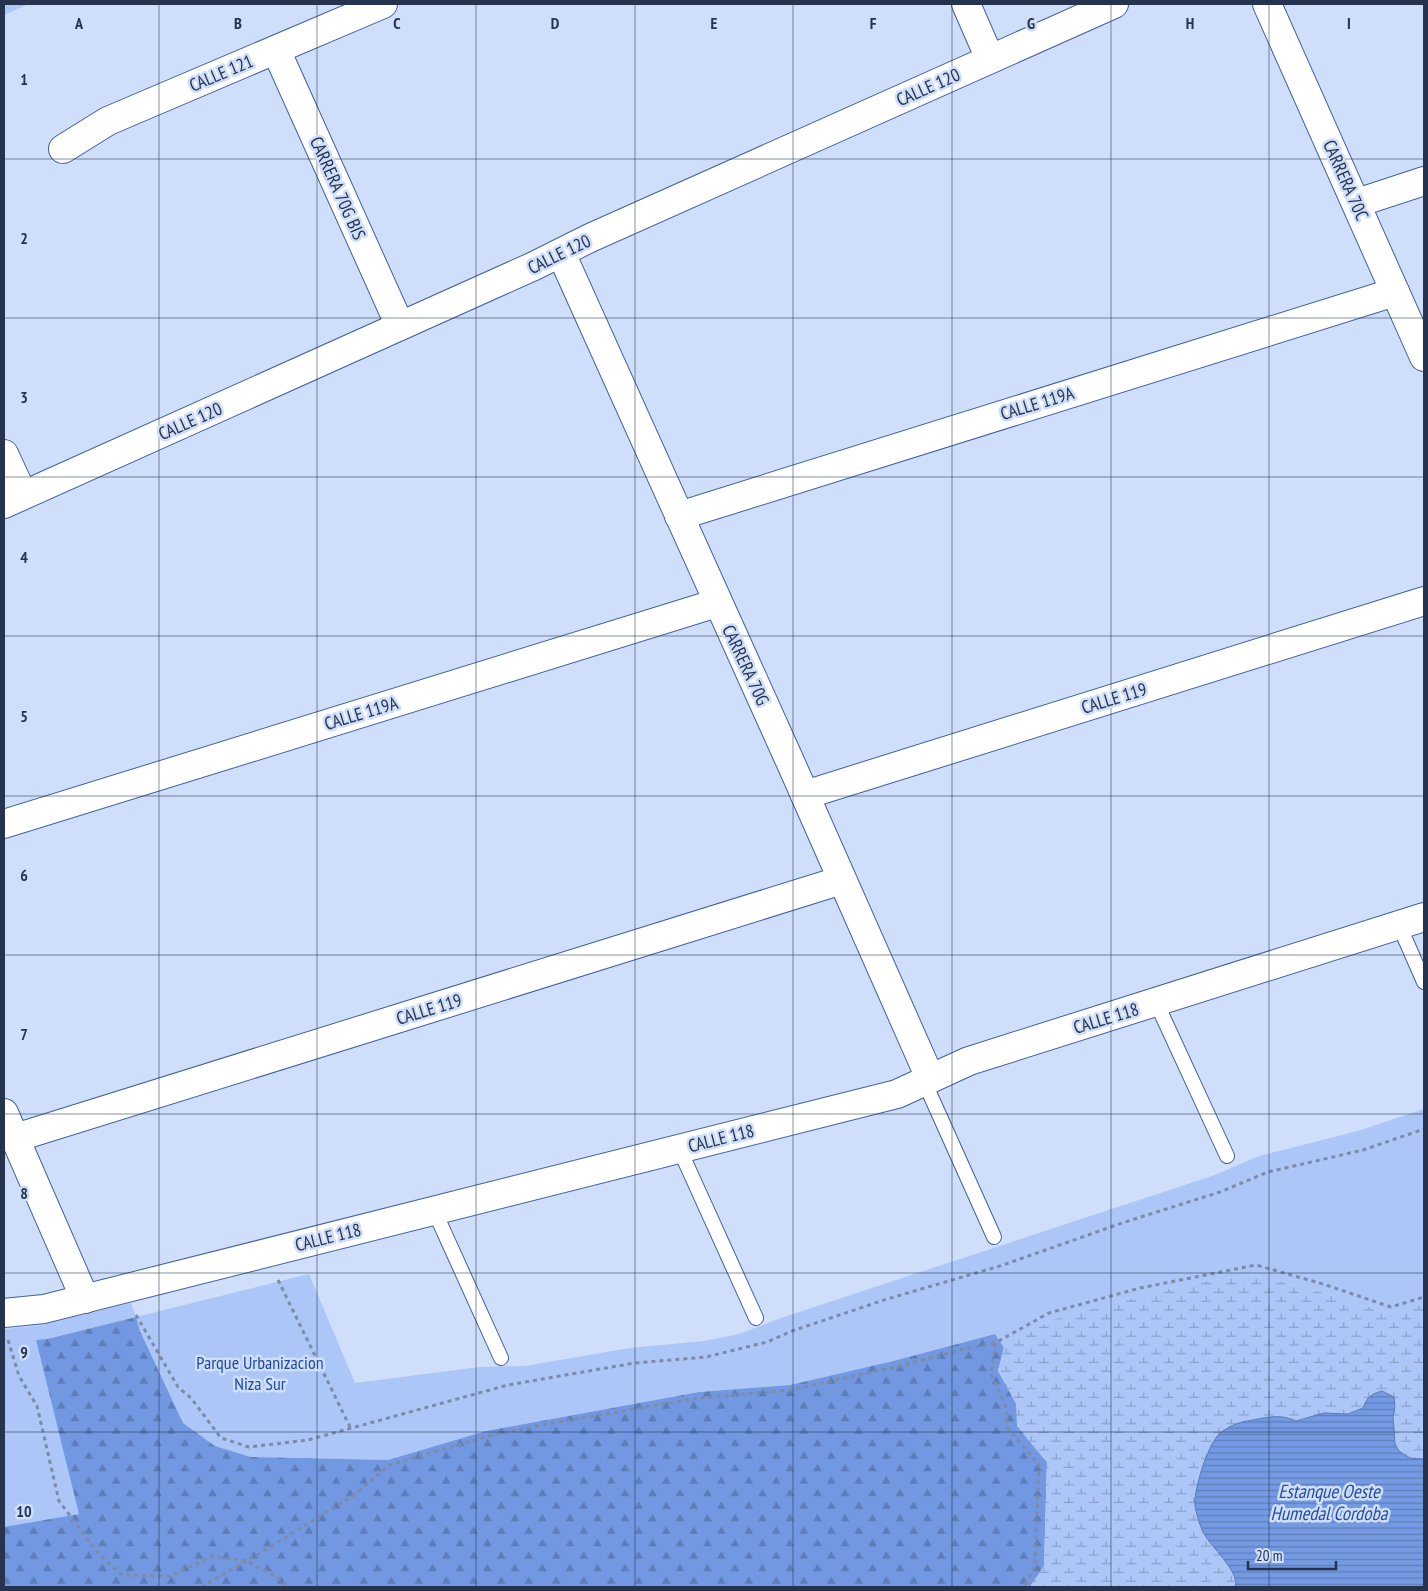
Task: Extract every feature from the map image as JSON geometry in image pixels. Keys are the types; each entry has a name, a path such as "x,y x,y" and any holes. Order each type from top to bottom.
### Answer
{"street":[{"name":"CALLE 121","path":"63,149 108,121 383,4"},
{"path":"966,4 990,59"},
{"name":"CALLE 120","path":"13,500 561,253 608,230 1114,4"},
{"name":"CARRERA 70C","path":"1267,4 1424,357"},
{"name":"CARRERA 70G BIS","path":"276,50 400,326"},
{"path":"1357,203 1424,181"},
{"name":"CARRERA 70G","path":"561,253 842,880 927,1080"},
{"name":"CALLE 119A","path":"680,516 1395,292"},
{"path":"4,454 13,500"},
{"name":"CALLE 119","path":"804,795 1424,601"},
{"name":"CALLE 119A","path":"4,824 718,603"},
{"name":"CALLE 119","path":"15,1138 842,880"},
{"name":"CALLE 118","path":"5,1325 44,1309 85,1298 897,1094 969,1061 1412,921"},
{"path":"4,1113 85,1298"}],"lane":[{"path":"1412,921 1424,982"},
{"path":"1156,1002 1227,1156"},
{"path":"927,1080 994,1237"},
{"path":"679,1148 756,1318"},
{"path":"434,1210 501,1358"}],"path":[{"path":"264,1253 350,1428"},
{"path":"201,1587 356,1494 389,1465 488,1436 546,1424 699,1398 790,1390 995,1343 1049,1313 1140,1288 1256,1265 1323,1284 1391,1307 1424,1297"},
{"path":"5,1325 19,1376 36,1406 59,1501 98,1554 122,1575 171,1576 213,1556 247,1561 278,1578 288,1587"},
{"path":"995,1343 990,1374 1007,1409 1007,1428 1039,1465 1035,1566 1024,1587"}],"green space":[{"path":"4,4 29,4 4,15"},
{"name":"Parque Urbanizacion Niza Sur","path":"1424,1109 1424,1304 1393,1315 1320,1292 1255,1275 1199,1282 1051,1320 1004,1348 995,1334 893,1361 790,1385 699,1392 486,1431 388,1460 251,1457 215,1446 183,1423 140,1331 136,1317 309,1274 355,1383 480,1367 525,1366 630,1348 704,1341 739,1334 784,1317 1215,1175 1259,1156 1358,1131"},
{"path":"1255,1275 1320,1292 1393,1315 1424,1304 1424,1459 1410,1458 1399,1451 1395,1444 1393,1417 1395,1407 1366,1400 1363,1408 1348,1414 1324,1413 1296,1421 1288,1417 1216,1551 1233,1572 1236,1587 1030,1587 1044,1566 1047,1462 1017,1426 1016,1404 998,1371 1004,1348 1051,1320 1199,1282"},
{"path":"131,1303 136,1317 36,1340 80,1514 4,1527 4,1329 43,1325"},
{"path":"136,1317 140,1331 183,1423 215,1446 251,1457 388,1460 486,1431 699,1392 790,1385 893,1361 995,1334 1004,1348 998,1371 1017,1404 1017,1426 1047,1462 1044,1566 1030,1587 4,1587 4,1527 79,1514 36,1340"}],"water":[{"name":"Estanque Oeste Humedal Cordoba","path":"1382,1391 1394,1397 1395,1444 1399,1451 1410,1458 1424,1459 1424,1587 1235,1587 1236,1581 1229,1567 1202,1530 1195,1507 1200,1475 1207,1455 1216,1438 1226,1429 1241,1422 1272,1417 1284,1417 1296,1421 1324,1413 1348,1414 1363,1408 1370,1396"}]}
